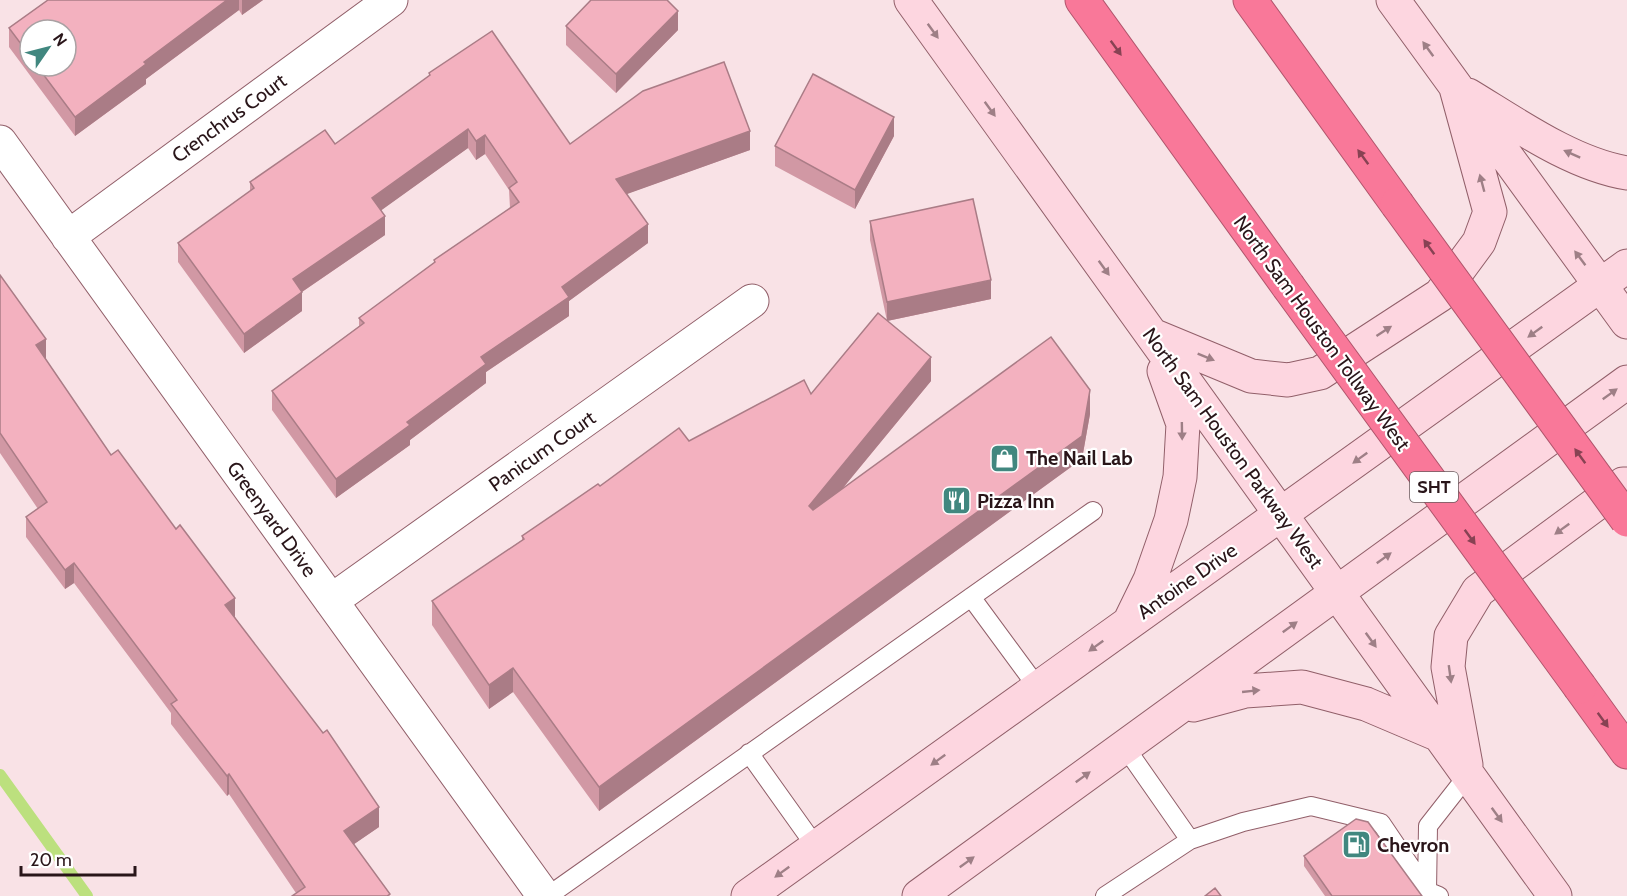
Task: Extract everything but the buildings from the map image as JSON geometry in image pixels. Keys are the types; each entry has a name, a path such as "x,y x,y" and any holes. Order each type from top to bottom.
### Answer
{"highway":[{"name":"North Sam Houston Tollway West","path":"1082,0 1287,286 1627,752"},
{"path":"1250,0 1627,520"}],"main road":[{"name":"North Sam Houston Parkway West","path":"911,0 1554,896"},
{"path":"1393,0 1627,322"},
{"path":"1152,335 1251,376 1288,380 1320,373 1440,295 1479,242 1490,212 1456,88"},
{"path":"1456,88 1564,151 1601,167 1627,173"},
{"name":"Antoine Drive","path":"748,896 1627,266"},
{"path":"1129,623 1150,580 1171,520 1180,477 1183,424 1152,335"},
{"path":"919,896 1627,382"},
{"path":"1468,775 1448,667 1451,636 1478,591 1623,484 1627,484"},
{"path":"1174,710 1245,691 1302,687 1366,704 1439,735"}],"street":[{"name":"Crenchrus Court","path":"68,237 391,0"},
{"name":"Greenyard Drive","path":"0,142 546,896"},
{"name":"Panicum Court","path":"331,601 752,302"}],"lane":[{"path":"546,896 1093,511"},
{"path":"971,597 1038,688"},
{"path":"1125,747 1190,840"},
{"path":"749,753 816,847"},
{"path":"1433,894 1428,826 1468,775"},
{"path":"1104,896 1190,840 1243,822 1311,806 1381,823 1433,894"}],"waterway":[{"path":"0,775 87,896"}],"place":[{"name":"The Nail Lab","path":"1005,458"},
{"name":"Pizza Inn","path":"956,501"},
{"name":"Chevron","path":"1356,845"}]}
